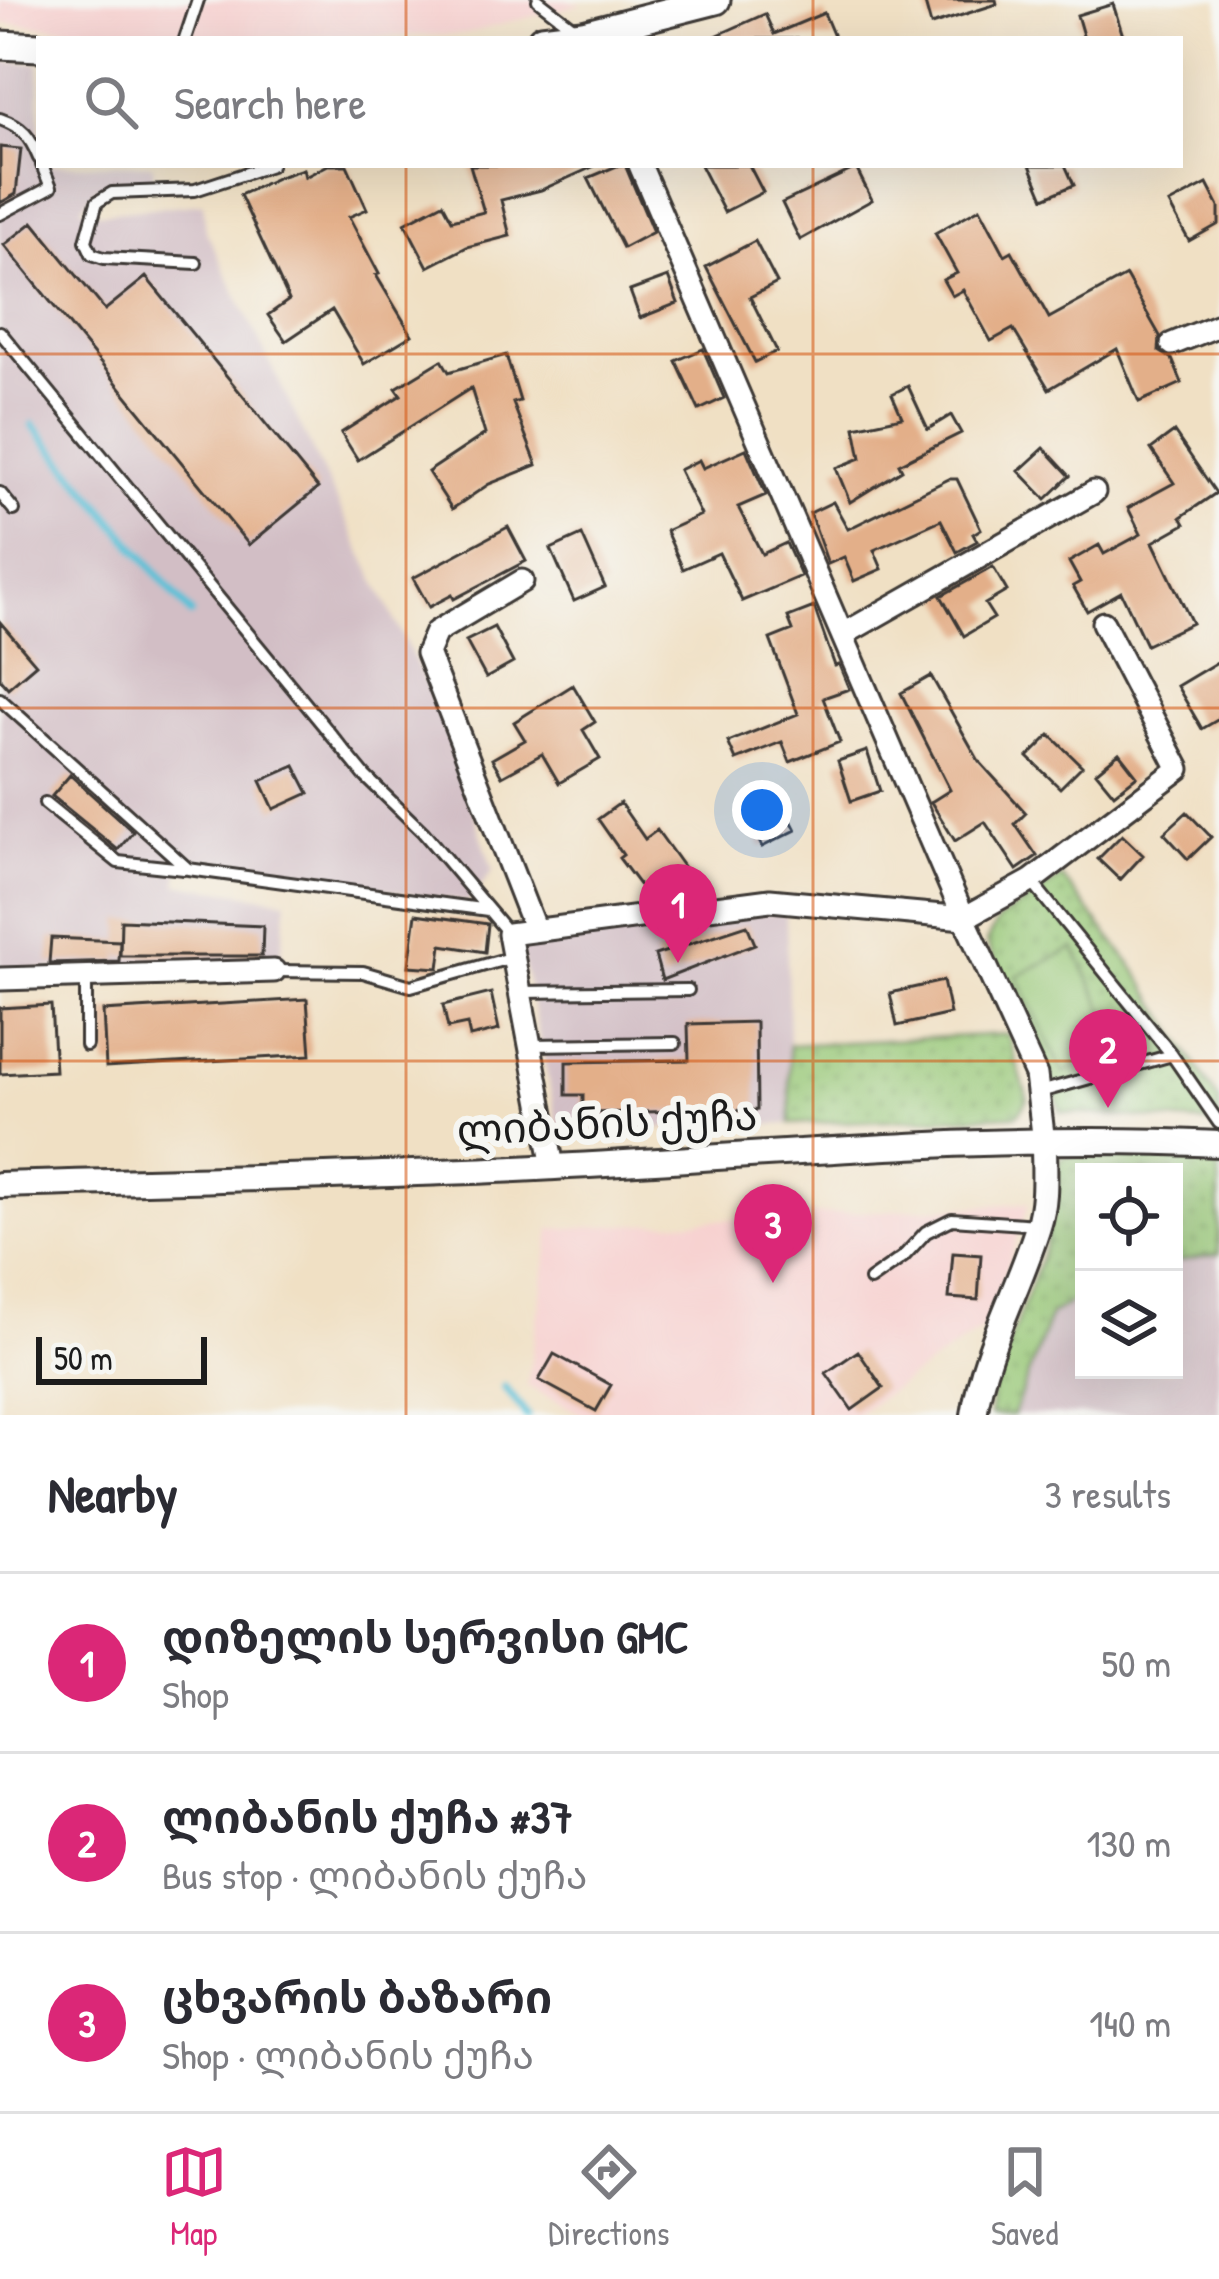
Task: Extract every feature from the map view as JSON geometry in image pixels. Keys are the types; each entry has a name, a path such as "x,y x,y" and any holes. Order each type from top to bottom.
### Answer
{"main road":[{"path":"588,36 716,0"},
{"path":"0,45 36,47"}],"street":[{"path":"641,168 1036,1075 1044,1143 1039,1225 980,1376 974,1415"},
{"path":"1172,344 1219,325"},
{"path":"844,634 1094,492"},
{"path":"522,581 436,632 427,653 535,930"},
{"path":"554,1167 511,946 535,930 770,900 964,918 1031,881 1179,769 1103,623"},
{"path":"0,979 274,971"},
{"name":"ლიბანის ქუჩა","path":"0,1185 554,1167 898,1143 1044,1143 1100,1138 1219,1144"}],"lane":[{"path":"186,36 198,0"},
{"path":"538,0 583,36"},
{"path":"0,119 30,136 36,152"},
{"path":"0,214 51,188 43,168"},
{"path":"196,263 92,254 86,241 97,202 112,193 195,190 262,168"},
{"path":"0,332 364,776 422,832 488,910 511,946 411,986 363,972 274,971"},
{"path":"0,493 14,510"},
{"path":"2,702 188,869"},
{"path":"45,803 118,862 488,910"},
{"path":"1031,881 1172,1055 1219,1123"},
{"path":"86,977 86,1045"},
{"path":"520,992 688,990"},
{"path":"531,1045 676,1043"},
{"path":"1040,1092 1172,1055"},
{"path":"870,1280 903,1257 926,1232 952,1219 1039,1225"}],"shaded area":[{"path":"0,0 566,0 582,4 460,35 175,36 0,23"},
{"path":"0,61 36,63 36,168 153,168 152,184 97,188 80,208 102,213 203,203 206,231 446,726 493,871 467,903 181,856 177,884 287,900 280,966 0,970"},
{"path":"750,913 786,914 791,1124 559,1131 521,951 531,939"},
{"path":"1029,1203 987,1326 855,1415 583,1415 527,1386 551,1229"},
{"path":"1219,1254 1219,1415 1013,1415 1051,1314 1075,1299 1075,1379 1183,1379 1183,1260"}],"green space":[{"path":"1062,877 1135,969 1219,1101 1219,1124 1061,1112 1049,1073 986,942 998,920"},
{"path":"1074,948 1121,1044 1063,1073 1017,976"},
{"path":"1008,1034 1028,1100 1017,1115 791,1124 789,1045"},
{"path":"1097,1151 1219,1155 1219,1254 1183,1260 1183,1163 1075,1163 1075,1299 1051,1314 1013,1415 990,1415 992,1390 1045,1246 1061,1157"}],"building":[{"path":"924,0 996,0 997,4 931,25"},
{"path":"1113,4 1123,36 1083,36 1077,15"},
{"path":"824,13 834,36 716,36 765,14 774,34"},
{"path":"0,147 21,149 16,194 0,203"},
{"path":"322,168 348,168 367,209 349,217 412,335 364,364 332,310 286,341 268,315 289,300 240,195 303,169 305,177"},
{"path":"471,168 590,168 541,190 501,200 510,236 467,247 428,267 405,223 443,203 452,220 484,212"},
{"path":"612,168 626,168 653,232 623,248 588,178"},
{"path":"702,168 751,168 763,192 724,212"},
{"path":"856,168 872,200 800,240 782,203"},
{"path":"1031,168 1066,168 1074,185 1044,198"},
{"path":"1207,184 1219,207 1219,224 1189,241 1169,204"},
{"path":"980,208 1005,255 1012,251 1049,318 1126,276 1160,336 1159,351 1172,359 1182,383 1139,402 1117,349 1049,389 1013,329 991,341 963,290 952,296 943,280 957,273 935,233"},
{"path":"33,222 105,310 146,277 318,488 249,545 4,245"},
{"path":"755,241 777,283 750,297 777,351 755,362 706,267"},
{"path":"668,277 678,303 640,318 630,291"},
{"path":"703,349 724,398 699,410 676,361"},
{"path":"506,355 520,401 513,403 537,465 489,484 452,509 428,472 485,434 471,388 358,460 341,433 401,395 396,388 442,360 449,372"},
{"path":"908,386 928,429 951,415 961,433 899,464 902,470 850,502 836,468 861,458 855,427 902,417 892,394"},
{"path":"1174,432 1216,493 1181,517 1185,524 1153,542 1192,623 1146,645 1121,592 1087,611 1073,586 1080,582 1069,562 1099,545 1104,554 1141,534 1128,508 1174,483 1151,449"},
{"path":"1044,448 1070,476 1046,499 1019,471"},
{"path":"746,449 766,495 738,507 762,554 786,543 801,576 742,601 719,553 683,569 666,531 701,515 679,470 699,460 703,468"},
{"path":"957,479 981,529 973,534 977,541 957,552 941,520 874,550 882,569 854,581 844,557 828,564 810,513 833,502 848,529"},
{"path":"508,527 526,561 429,607 413,578"},
{"path":"582,535 605,587 574,601 551,549"},
{"path":"993,567 1007,591 985,604 994,618 964,636 941,596"},
{"path":"814,607 835,666 839,665 849,689 823,698 840,742 790,762 782,742 736,760 728,742 798,714 770,639 793,630 788,617"},
{"path":"0,622 36,664 8,688 0,679"},
{"path":"494,627 513,663 486,678 466,641"},
{"path":"1219,661 1219,719 1202,729 1177,686"},
{"path":"931,676 979,761 1026,813 1015,824 1037,856 1017,870 985,822 955,841 931,802 950,790 901,693"},
{"path":"573,685 595,722 583,730 600,759 559,783 542,754 502,776 492,759 525,740 514,722"},
{"path":"1050,735 1082,766 1060,788 1028,757"},
{"path":"867,751 880,791 851,801 838,761"},
{"path":"1119,753 1137,776 1114,794 1096,772"},
{"path":"295,766 309,793 274,809 261,781"},
{"path":"70,775 133,832 118,850 52,796"},
{"path":"777,792 796,830 762,847 743,809"},
{"path":"620,803 645,839 657,830 700,890 682,896 668,878 646,894 598,819"},
{"path":"1187,812 1211,837 1188,859 1164,833"},
{"path":"1122,835 1143,855 1120,880 1098,859"},
{"path":"416,914 488,924 485,952 442,945 439,968 409,966"},
{"path":"121,920 263,926 262,956 120,956"},
{"path":"747,925 755,944 662,980 655,955"},
{"path":"51,938 120,941 119,961 49,963"},
{"path":"943,981 950,1014 897,1026 890,993"},
{"path":"491,993 499,1030 470,1037 467,1024 448,1028 443,1005"},
{"path":"307,999 311,1055 106,1067 103,1011"},
{"path":"51,1005 55,1071 0,1074 0,1008"},
{"path":"756,1022 757,1110 583,1113 583,1095 566,1095 566,1062 689,1060 688,1024"},
{"path":"953,1253 981,1255 978,1300 949,1298"},
{"path":"858,1351 883,1388 852,1410 826,1373"},
{"path":"554,1354 611,1385 596,1411 539,1380"}],"waterway":[{"path":"33,425 191,614"},
{"path":"504,1387 527,1415"}],"place":[{"name":"დიზელის სერვისი GMC","path":"678,963"},
{"name":"ლიბანის ქუჩა #37","path":"1108,1108"},
{"name":"ცხვარის ბაზარი","path":"773,1283"}]}
